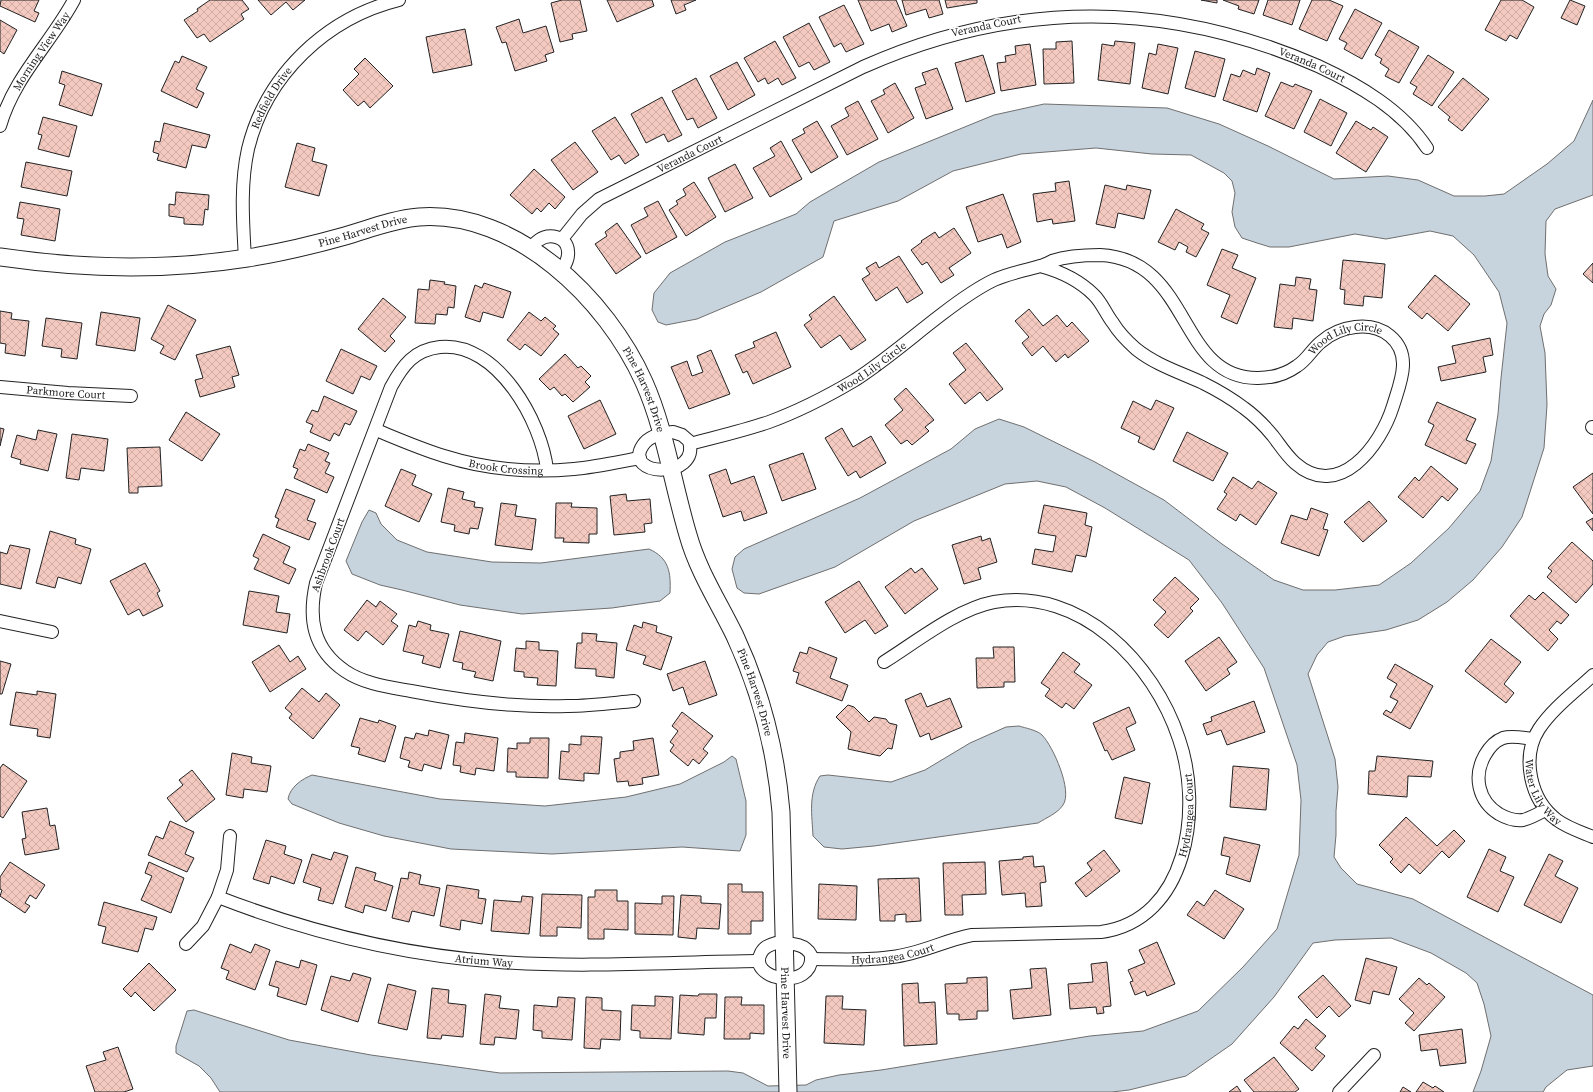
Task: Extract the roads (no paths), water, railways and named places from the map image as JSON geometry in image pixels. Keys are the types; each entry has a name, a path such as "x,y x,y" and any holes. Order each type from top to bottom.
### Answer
{"street":[{"name":"Morning View Way","path":"0,126 6,109 22,78 66,15 74,0"},
{"name":"Redfield Drive","path":"246,259 243,207 246,165 253,135 259,119 276,87 301,55 326,33 358,15 399,0"},
{"name":"Veranda Court","path":"562,239 582,214 599,199 863,67 907,48 952,33 1031,16 1086,12 1145,15 1197,23 1254,39 1300,57 1352,84 1408,123 1427,148"},
{"name":"Pine Harvest Drive","path":"0,257 60,264 108,267 177,266 246,259 308,246 392,222 419,217 451,218 483,225 529,249 561,272 592,301 615,330 626,348 652,400 688,537 703,573 743,656 759,698 772,743 781,812 788,1084"},
{"path":"529,249 538,240 549,236 562,239 567,244 568,250 566,262 561,272"},
{"name":"Wood Lily Circle","path":"690,444 772,421 822,398 876,366 951,307 980,287 1010,274 1062,258 1089,255 1111,256 1134,264 1153,276 1167,292 1196,340 1211,359 1226,371 1246,377 1268,377 1289,371 1304,361 1323,340 1337,332 1355,327 1366,327 1380,330 1394,340 1402,354 1404,363 1401,379 1385,428 1365,457 1350,469 1324,476 1307,471 1292,460 1265,426 1249,412 1218,391 1164,367 1145,356 1121,334 1099,302 1086,289 1077,282 1058,272 1040,266"},
{"name":"Ashbrook Court","path":"547,470 538,433 516,394 497,371 485,361 475,354 456,347 446,346 426,350 409,360 402,367 391,387 376,430 320,570 313,597 312,610 315,633 325,652 334,662 352,676 370,683 491,704 568,706 634,701"},
{"name":"Parkmore Court","path":"0,387 131,396"},
{"name":"Brook Crossing","path":"376,430 425,450 461,461 505,468 547,470 574,469 640,458"},
{"path":"677,433 686,437 690,444 690,451 685,460 678,466 670,469 658,471 653,470 645,465 640,458 640,450 646,441 661,434 677,433"},
{"name":"Hydrangea Court","path":"811,960 891,957 910,954 958,938 972,935 1101,932 1113,930 1134,922 1154,907 1171,885 1185,843 1188,806 1187,770 1179,738 1166,706 1137,663 1111,637 1089,621 1060,607 1043,603 1025,600 994,602 962,613 884,662"},
{"path":"0,622 52,632"},
{"name":"Water Lily Way","path":"1593,675 1551,714 1539,729 1534,739 1530,763 1533,786 1546,810 1556,820 1568,827 1593,837"},
{"path":"1534,739 1511,737 1502,739 1495,743 1482,761 1478,771 1478,782 1480,792 1487,802 1494,810 1504,817 1514,820 1523,820 1546,810"},
{"path":"186,944 203,926 218,897 227,870 230,836"},
{"name":"Atrium Way","path":"218,897 269,916 336,935 407,950 451,957 500,962 572,964 758,961"},
{"path":"776,943 800,945 808,950 811,960 806,972 796,977 786,978 768,974 761,968 758,961 761,952 768,946 776,943"},
{"path":"1339,1092 1374,1055"}]}
